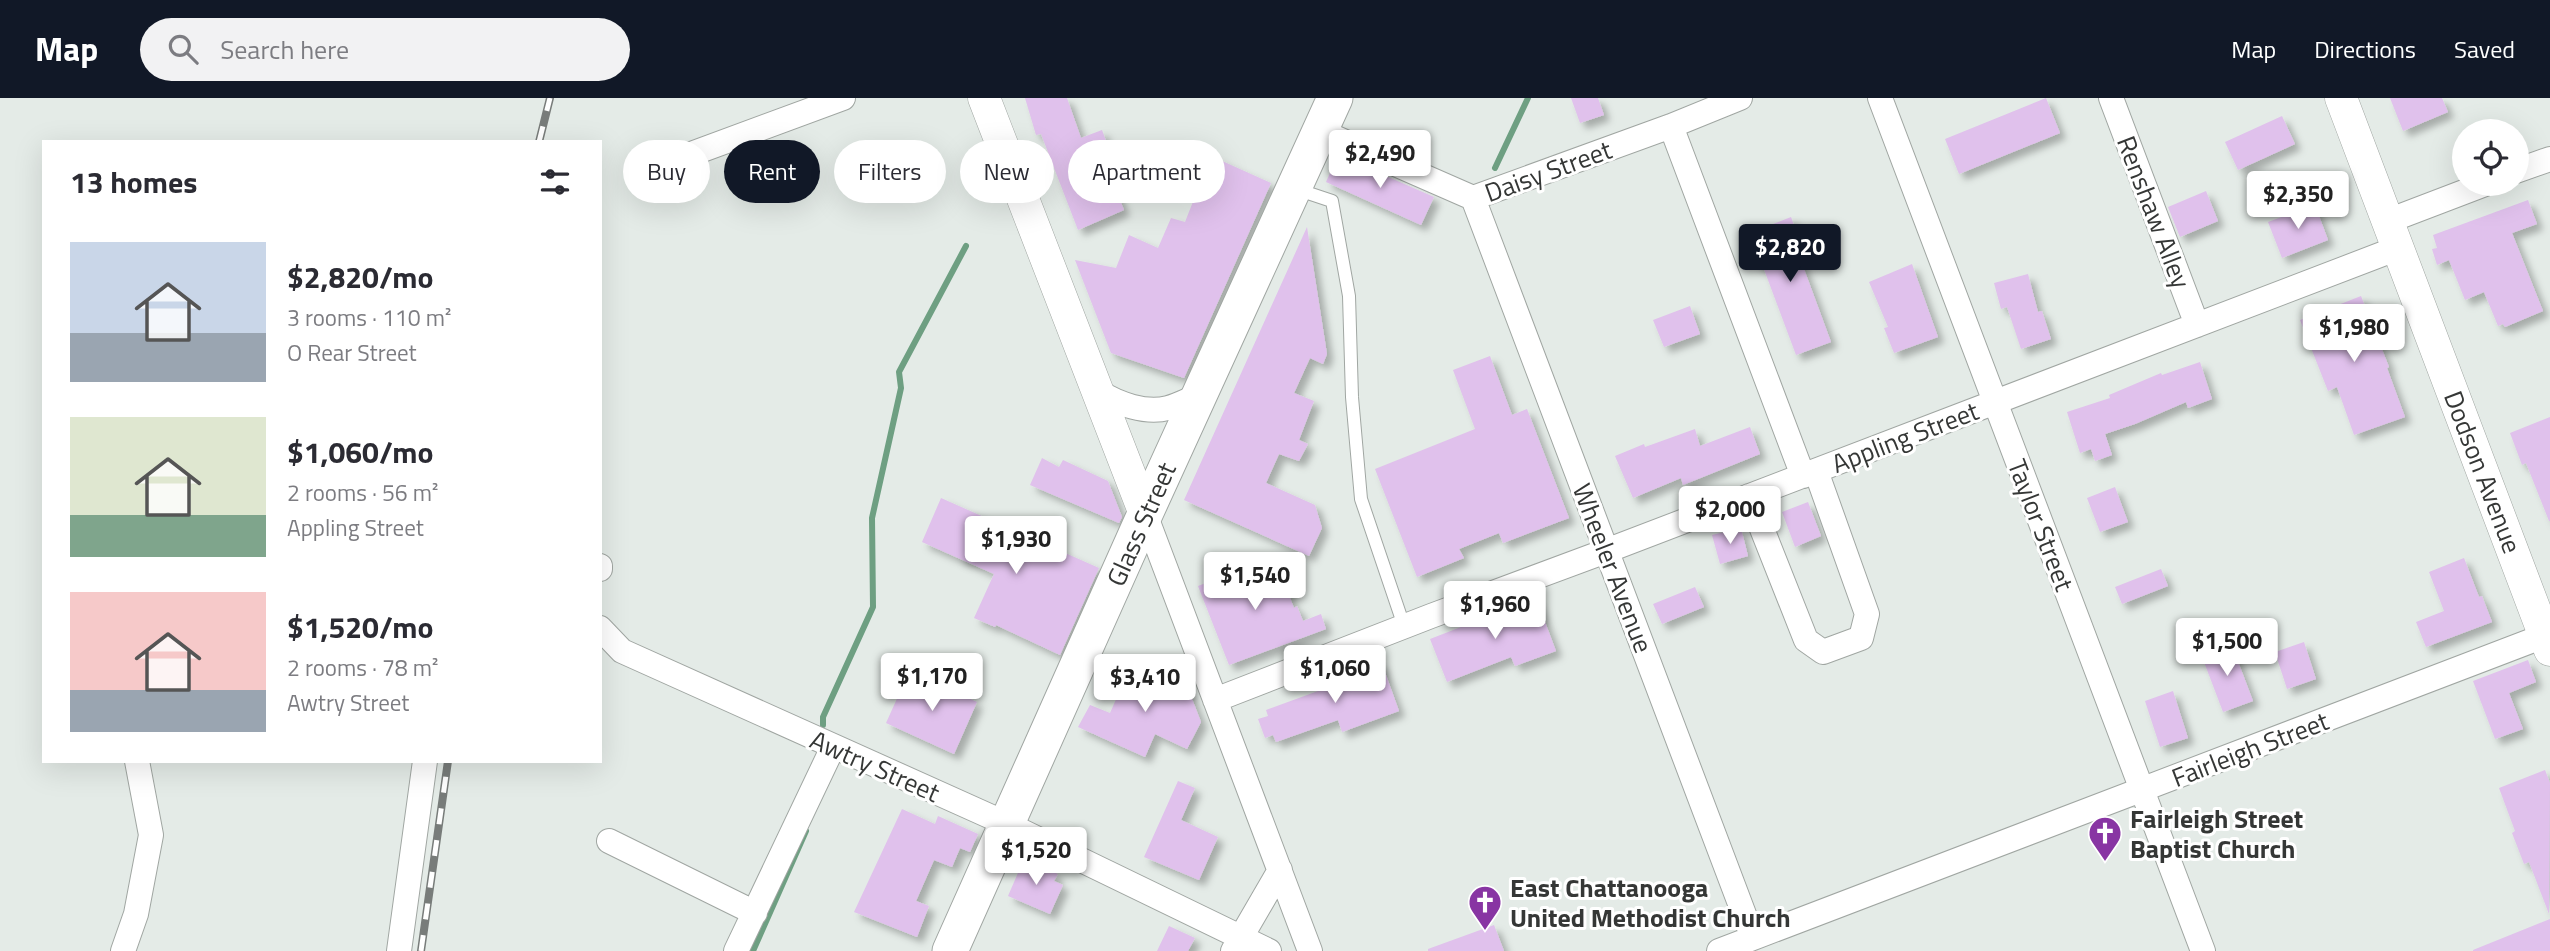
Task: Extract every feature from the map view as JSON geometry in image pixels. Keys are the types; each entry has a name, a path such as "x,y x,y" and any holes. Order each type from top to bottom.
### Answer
{"main road":[{"name":"Glass Street","path":"950,951 1335,98"}],"street":[{"path":"710,147 843,98"},
{"path":"984,98 1099,392 1310,951"},
{"name":"Daisy Street","path":"1320,131 1472,198 1671,126 1740,98"},
{"name":"Taylor Street","path":"1880,98 2203,951"},
{"name":"Renshaw Alley","path":"2110,98 2197,326"},
{"name":"Dodson Avenue","path":"2341,98 2393,235 2541,599 2547,643"},
{"path":"1671,126 1867,614 1861,638 1823,652 1806,640 1749,496"},
{"path":"2529,167 2550,159"},
{"name":"Appling Street","path":"1215,700 2197,326 2393,235 2463,196"},
{"name":"Wheeler Avenue","path":"1472,198 1752,938"},
{"path":"1099,392 1116,403 1167,409 1200,395"},
{"name":"Awtry Street","path":"602,630 622,651 1007,824 1237,943 1269,951"},
{"name":"Fairleigh Street","path":"1719,951 2142,790 2547,643"},
{"path":"736,951 833,747"},
{"path":"123,951 136,914 151,835 138,763"},
{"path":"399,951 425,763"},
{"path":"609,841 755,913"},
{"path":"1237,943 1280,870"}],"lane":[{"path":"1294,188 1332,201 1349,296 1352,397 1361,499 1404,626"}],"building":[{"path":"1025,98 1067,98 1081,138 1102,130 1106,140 1068,140 1068,203 1121,203 1124,210 1078,230 1054,168 1054,140 1043,140 1041,134 1036,135"},
{"path":"1571,98 1598,98 1604,115 1580,123"},
{"path":"2046,98 2060,133 1959,174 1945,139"},
{"path":"2390,98 2442,98 2448,112 2403,131"},
{"path":"2282,116 2295,144 2238,170 2225,142"},
{"path":"1338,155 1434,197 1421,225 1326,182"},
{"path":"1225,162 1271,183 1184,378 1111,353 1075,260 1116,268 1129,235 1158,248 1171,218 1185,222 1192,203 1225,203"},
{"path":"2206,191 2218,221 2180,237 2168,207"},
{"path":"2528,200 2537,224 2512,233 2543,311 2505,327 2503,324 2498,326 2484,292 2465,300 2449,260 2437,265 2432,249 2437,248 2433,235"},
{"path":"2315,205 2328,240 2282,258 2268,222"},
{"path":"1791,217 1802,248 1797,250 1831,342 1796,355 1762,264 1757,266 1745,235"},
{"path":"1307,227 1327,354 1323,364 1310,358 1294,393 1314,401 1299,440 1308,444 1299,461 1279,454 1266,483 1315,505 1322,528 1309,556 1184,500"},
{"path":"1912,264 1938,337 1894,353 1884,328 1888,327 1869,282"},
{"path":"2028,274 2038,312 2042,311 2051,339 2021,349 2007,307 2001,309 1994,283"},
{"path":"2361,296 2405,417 2354,435 2337,387 2328,391 2300,320"},
{"path":"1690,306 1700,334 1664,347 1653,320"},
{"path":"1490,356 1512,415 1527,409 1569,518 1503,543 1499,533 1459,549 1464,558 1417,577 1375,469 1475,429 1453,370"},
{"path":"2200,362 2212,399 2188,408 2186,402 2105,434 2112,455 2095,461 2091,449 2080,453 2067,412 2110,398 2109,395 2161,373 2162,375"},
{"path":"2550,417 2549,521 2526,463 2522,465 2510,433"},
{"path":"1750,427 1760,454 1683,485 1681,478 1633,498 1615,456 1695,429 1700,446"},
{"path":"1042,458 1059,467 1063,460 1108,481 1122,517 1119,523 1030,485"},
{"path":"2115,487 2128,522 2100,532 2087,498"},
{"path":"941,498 1099,568 1060,655 996,625 995,627 974,618 994,574 922,542"},
{"path":"1808,502 1821,536 1795,547 1782,512"},
{"path":"1741,528 1748,556 1720,564 1712,535"},
{"path":"1274,557 1294,608 1297,606 1303,621 1321,614 1326,629 1229,665 1198,586"},
{"path":"2464,558 2492,622 2426,647 2416,622 2444,611 2429,572"},
{"path":"2161,569 2168,586 2122,604 2115,587"},
{"path":"1695,587 1704,607 1662,624 1653,604"},
{"path":"1536,598 1556,651 1515,666 1511,657 1447,682 1430,639"},
{"path":"2304,642 2316,679 2287,689 2275,652"},
{"path":"2231,643 2253,701 2223,712 2201,654"},
{"path":"2528,660 2536,682 2509,693 2523,729 2495,739 2473,681"},
{"path":"1381,661 1399,711 1342,732 1338,720 1276,742 1273,735 1265,738 1258,719 1268,716 1266,710 1329,687 1327,681"},
{"path":"1140,668 1189,691 1201,722 1187,749 1155,734 1145,757 1078,727 1090,705 1110,713 1129,670"},
{"path":"909,672 977,702 954,754 886,723"},
{"path":"2173,691 2188,738 2160,747 2145,701"},
{"path":"2545,770 2550,783 2549,914 2529,862 2524,864 2499,788"},
{"path":"1178,781 1195,788 1181,820 1218,837 1199,880 1144,857"},
{"path":"902,809 935,824 938,816 978,834 970,852 960,848 952,867 934,860 916,901 929,906 917,937 854,912"},
{"path":"1024,859 1058,874 1054,881 1063,885 1050,914 1008,896"},
{"path":"2550,919 2550,951 2473,951 2473,950"},
{"name":"East Chattanooga United Methodist Church","path":"1494,925 1504,951 1428,951 1428,949"},
{"path":"1169,926 1195,938 1188,951 1157,951"}],"waterway":[{"path":"1495,168 1528,98"},
{"path":"823,725 823,717 873,607 872,518 901,388 899,372 966,246"},
{"path":"753,951 806,831"}],"railway":[{"path":"540,140 550,98"},
{"path":"421,951 448,763"}],"place":[{"name":"Fairleigh Street Baptist Church","path":"2105,863"},
{"name":"East Chattanooga United Methodist Church","path":"1485,932"}]}
